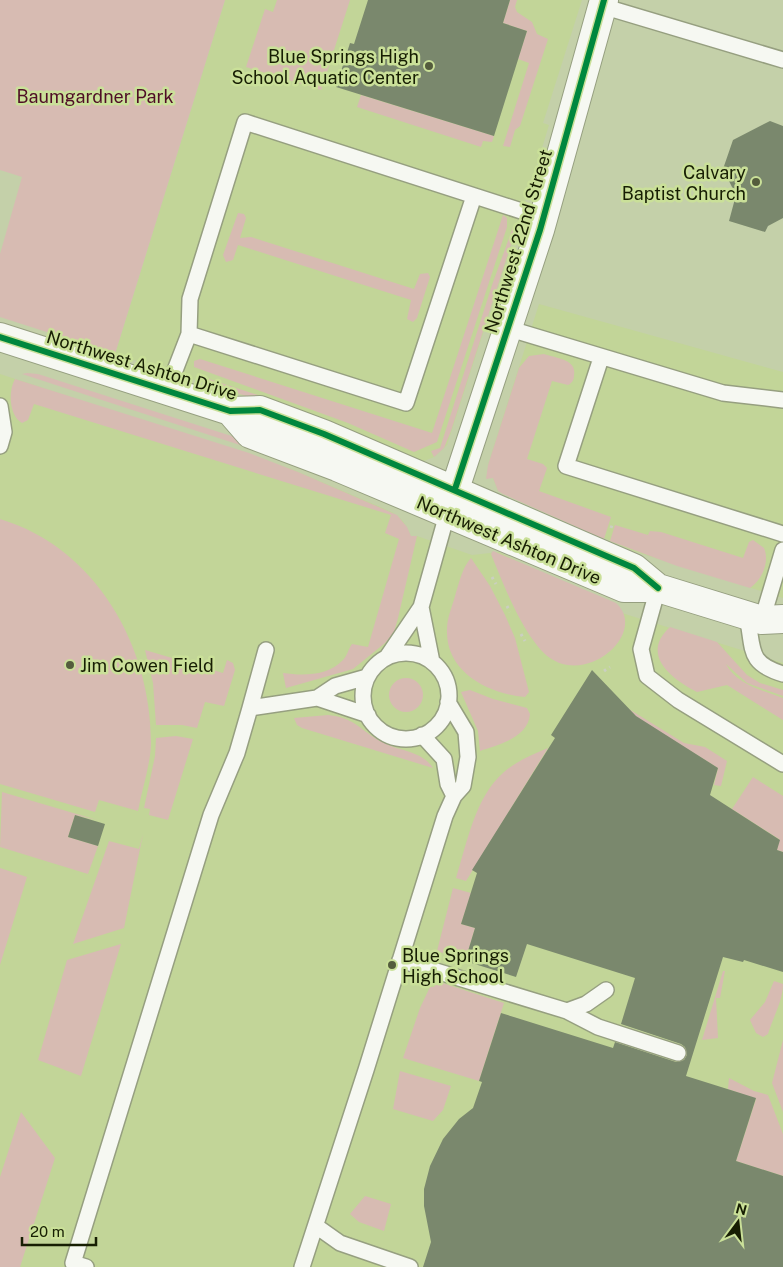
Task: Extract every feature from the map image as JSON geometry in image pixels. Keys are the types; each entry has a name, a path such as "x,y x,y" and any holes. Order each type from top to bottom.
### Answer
{"street":[{"name":"Northwest 22nd Street","path":"451,501 543,218 603,3"},
{"name":"Northwest Ashton Drive","path":"0,339 230,411 260,410 342,441 451,501 634,568 658,588 764,619 783,638"}],"lane":[{"path":"603,3 783,60"},
{"path":"167,391 189,334 190,299 245,122 543,218"},
{"path":"189,334 406,403 474,196"},
{"path":"508,328 601,358 723,393 783,400"},
{"path":"601,358 566,466 783,534"},
{"path":"0,406 4,432 0,446"},
{"path":"387,657 410,653 422,656 432,662 446,680 448,702 444,716 422,735 410,738 397,738 375,726 363,703 363,689 367,676 372,669 387,657 421,607 451,501"},
{"path":"783,550 764,619 756,660 762,667 783,674"},
{"path":"658,588 641,649 647,676 678,700 783,764"},
{"path":"421,607 432,662"},
{"path":"86,1267 73,1263 211,815 237,753 266,650"},
{"path":"250,708 317,698 335,686 367,676"},
{"path":"317,698 368,715"},
{"path":"302,1267 445,816 454,796 464,783 468,747 466,732 448,702"},
{"path":"422,735 444,759 448,784 454,796"},
{"path":"400,960 567,1011 598,1027 678,1053"},
{"path":"567,1011 586,1004 606,990"},
{"path":"316,1226 340,1243 410,1267"}],"path":[{"path":"610,528 613,522"},
{"path":"492,577 496,584"},
{"path":"507,606 510,612"},
{"path":"521,634 525,641"},
{"path":"604,671 610,667"}],"shaded area":[{"path":"225,0 582,0 543,123 549,125 447,445 434,457 424,461 414,461 297,413 115,354"},
{"path":"539,304 783,372 783,598 633,551 498,491 488,465"},
{"name":"Blue Springs High School","path":"0,374 291,469 392,512 403,521 411,536 417,536 472,555 499,552 625,614 783,663 783,1267 0,1267"}],"green space":[{"name":"Baumgardner Park","path":"0,0 225,0 115,354 0,317 0,254 22,177 0,170"},
{"path":"277,0 350,0 334,50 327,54 332,57 321,90 246,67 265,9 273,12"},
{"path":"510,0 517,0 515,7 517,12 532,22 537,34 548,39 520,126 515,130 510,147 503,146 529,63 518,59 527,31 503,23"},
{"path":"361,95 494,136 492,142 483,141 481,147 357,107"},
{"path":"238,213 244,214 246,218 240,238 251,237 414,289 420,274 428,273 430,277 417,318 413,322 407,319 411,300 238,245 233,260 226,262 223,255"},
{"path":"503,215 507,218 507,227 437,442 414,452 348,423 194,367 194,361 200,359 432,433"},
{"path":"513,227 514,235 451,431 444,448 434,457 431,451 440,448 492,285"},
{"path":"544,354 569,362 574,370 574,377 573,381 568,385 552,381 527,459 543,464 547,468 539,491 611,517 604,539 503,494 498,491 493,478 486,479 488,465 519,368 529,356"},
{"path":"22,374 38,374 247,441 258,451"},
{"path":"197,375 300,409 298,414 205,382"},
{"path":"15,379 249,453 397,515 407,527 411,536 417,536 394,632 385,643 353,669 286,688 283,673 315,674 323,672 343,660 352,644 368,647 399,539 385,533 391,515 34,404 28,420 22,423 14,415 11,403 11,390"},
{"name":"Jim Cowen Field","path":"0,519 34,533 65,553 91,578 112,606 129,639 141,673 149,709 151,745 148,769 138,811 99,800 95,812 0,784"},
{"path":"615,525 648,535 650,531 661,532 743,558 749,542 753,540 764,548 766,553 764,570 750,588 677,566 610,541"},
{"path":"493,551 616,603 624,615 625,628 610,652 596,660 581,665 565,665 550,658 540,649 515,610 491,554"},
{"path":"471,558 490,586 515,638 529,692 525,697 511,695 484,686 461,669 453,657 448,644 448,621 461,576"},
{"path":"670,627 717,642 747,675 760,683 783,690 783,696 747,683 726,664 743,682 783,698 783,720 727,685 697,692 678,681 663,666 659,657 658,647 661,637"},
{"path":"145,650 223,673 227,660 233,663 235,670 224,706 205,702 197,728 182,725 156,725 153,683"},
{"path":"406,678 413,679 418,683 422,688 422,702 418,707 413,711 406,712 399,711 394,707 390,702 389,695 390,688 394,683 399,679"},
{"path":"470,690 493,699 527,708 530,714 524,729 511,739 480,751 478,731 461,692"},
{"path":"624,706 684,743 705,747 727,761 721,786 714,785 718,768 623,709"},
{"path":"328,715 346,719 382,742 416,754 433,768 302,728 297,725 294,718"},
{"path":"176,736 193,739 168,820 149,815 150,809 144,808 155,756 156,738"},
{"path":"548,748 466,881 456,878 473,821 494,782 514,764"},
{"path":"753,777 783,796 783,852 777,850 779,839 732,809"},
{"path":"2,792 97,820 75,815 68,837 98,846 88,874 0,847"},
{"path":"143,834 124,928 73,944 109,841 139,849"},
{"path":"0,868 27,877 0,965"},
{"path":"453,888 471,893 461,924 475,928 465,961 437,951"},
{"path":"121,944 81,1076 38,1060 67,960"},
{"path":"723,971 725,971 720,998 716,998 718,1038 702,1040"},
{"path":"436,981 504,1003 479,1081 403,1058 420,1008 430,987 434,987"},
{"path":"774,981 783,984 783,990 768,1034 763,1037 756,1033 750,1020 765,1002"},
{"path":"783,1040 783,1112 772,1083"},
{"path":"400,1071 451,1086 443,1110 433,1121 393,1109"},
{"path":"729,1078 754,1091 768,1095 783,1134 783,1176 736,1161 756,1099 728,1089"},
{"path":"21,1112 55,1158 20,1267 0,1267 0,1177"},
{"path":"365,1196 391,1204 384,1231 359,1222 350,1214"}],"building":[{"name":"Blue Springs High School Aquatic Center","path":"368,0 510,0 503,23 527,31 494,136 336,87 350,43 354,44"},
{"name":"Calvary Baptist Church","path":"770,121 783,126 783,218 768,226 765,232 729,221 736,195 723,169 733,140"},
{"path":"592,670 636,716 718,768 710,795 780,840 777,850 783,852 783,972 744,960 743,962 723,957 686,1076 756,1098 736,1161 783,1176 783,1267 423,1267 431,1242 424,1206 424,1189 430,1166 443,1139 459,1119 473,1108 482,1082 479,1081 501,1013 613,1048 615,1042 676,1062 684,1060 687,1055 685,1047 681,1044 621,1024 635,978 527,944 516,977 465,961 475,928 461,924 477,873 472,870 555,738 551,735"},
{"path":"75,815 105,824 98,846 68,837"}],"cycle path":[{"path":"455,489 540,230 604,0"},
{"path":"0,337 230,411 260,410 324,434 634,568 658,588"}],"place":[{"name":"Blue Springs High School Aquatic Center","path":"429,66"},
{"name":"Calvary Baptist Church","path":"756,182"},
{"name":"Jim Cowen Field","path":"70,665"},
{"name":"Blue Springs High School","path":"392,965"}]}
